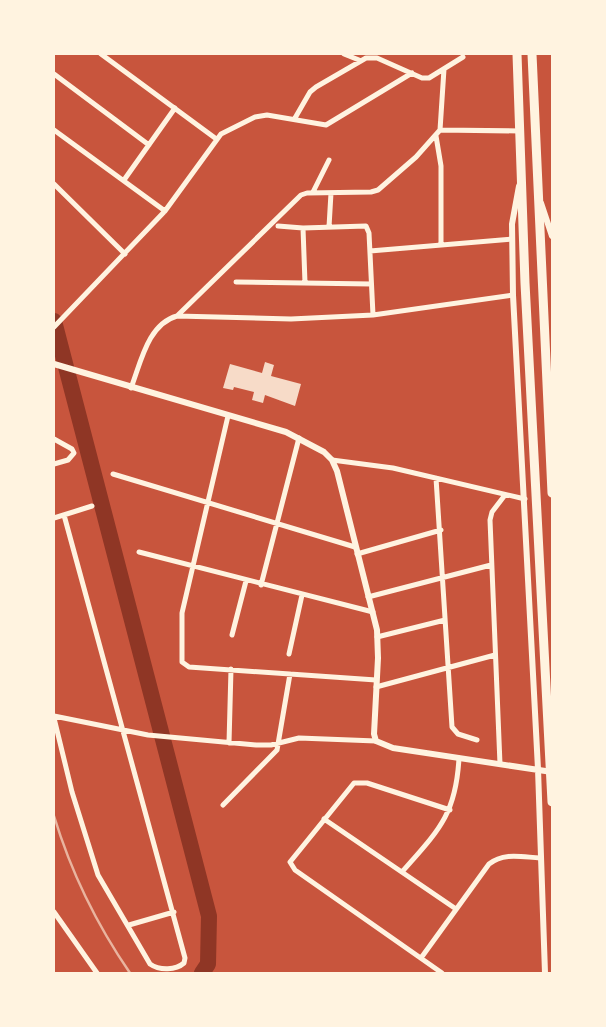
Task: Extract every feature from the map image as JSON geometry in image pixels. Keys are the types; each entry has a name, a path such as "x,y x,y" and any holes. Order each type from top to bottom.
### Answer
{"highway":[{"path":"517,54 524,242 552,802"},
{"path":"532,54 552,493"}],"street":[{"path":"101,54 216,138"},
{"path":"344,54 359,60"},
{"path":"295,118 310,92 359,60 376,58 429,78 463,58"},
{"path":"177,316 294,200 313,192 371,192 378,190 416,157 440,130 444,69"},
{"path":"54,327 64,318 74,304 126,254 165,211 216,138 227,130 261,115 295,118 321,125 332,123 412,73"},
{"path":"54,74 149,145"},
{"path":"124,180 175,108"},
{"path":"54,130 165,211"},
{"path":"440,130 520,130"},
{"path":"436,136 441,166 441,245"},
{"path":"313,192 329,160"},
{"path":"522,175 512,224 513,296 538,769 545,973"},
{"path":"54,184 126,254"},
{"path":"329,227 331,192"},
{"path":"538,192 552,236"},
{"path":"278,226 303,228 366,226 369,233 373,315"},
{"path":"303,228 305,283"},
{"path":"370,251 512,239"},
{"path":"236,282 371,284"},
{"path":"131,388 157,327 168,319 177,316 291,319 373,315 513,296"},
{"path":"55,364 299,438 324,452 332,460 373,612 377,637 374,734 376,741"},
{"path":"228,416 191,565 180,626 182,662 189,667 290,674 376,683 495,655"},
{"path":"261,585 299,438"},
{"path":"54,439 72,449 74,453 68,460 54,464"},
{"path":"332,460 393,468 525,499"},
{"path":"113,474 277,523 356,551 441,530"},
{"path":"436,478 441,530 447,667 453,729 461,736 477,740"},
{"path":"500,764 490,520 492,512 505,494"},
{"path":"54,518 92,506"},
{"path":"64,515 120,729 174,912 185,958 184,963 180,966 161,969 150,964 95,866 72,792 54,717 120,729 154,736 264,746 299,738 376,741 393,748 552,772"},
{"path":"139,552 261,585 373,612"},
{"path":"368,597 443,576 491,566"},
{"path":"232,635 246,581"},
{"path":"289,654 302,595"},
{"path":"377,637 445,620"},
{"path":"229,743 231,669"},
{"path":"223,805 273,754 279,743 290,674"},
{"path":"402,872 438,831 450,810 458,781 459,758"},
{"path":"442,973 291,866 290,862 350,786 359,782 450,810"},
{"path":"324,819 456,909"},
{"path":"421,958 483,871 497,857 540,858"},
{"path":"54,912 97,973"},
{"path":"129,925 174,912"}],"building":[{"path":"265,362 274,365 271,376 301,384 295,406 265,395 263,403 252,400 254,392 234,387 233,390 223,388 230,364 262,373"}],"waterway":[{"path":"54,321 209,916 208,964 202,973"}],"railway":[{"path":"54,816 68,857 86,898 130,973"}]}
